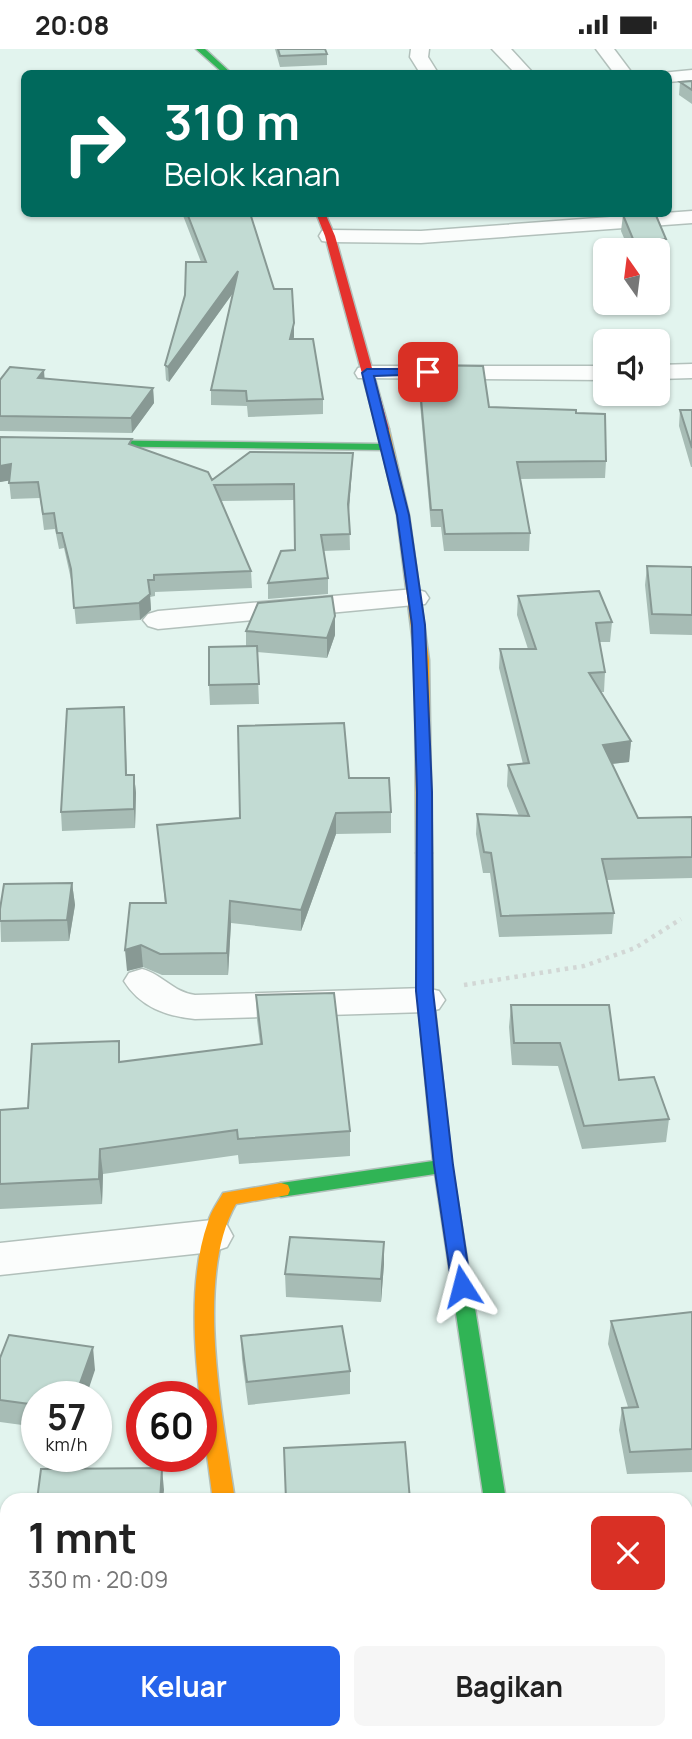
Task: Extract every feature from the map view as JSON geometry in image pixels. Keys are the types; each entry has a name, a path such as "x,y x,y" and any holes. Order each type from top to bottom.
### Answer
{"main road":[{"path":"201,49 224,70"},
{"path":"322,217 331,236 403,515 415,598 422,660 425,995 443,1165 494,1493"},
{"path":"0,442 385,447"},
{"path":"223,1493 205,1334 212,1237 220,1209 230,1198 443,1165"}],"street":[{"path":"419,49 419,58 427,70"},
{"path":"501,49 521,70"},
{"path":"604,49 621,70"},
{"path":"672,77 692,75"},
{"path":"331,236 421,237 692,217"},
{"path":"670,372 692,371"},
{"path":"367,373 593,373"},
{"path":"158,620 415,598"},
{"path":"142,981 162,999 195,1007 425,995"},
{"path":"0,1259 212,1237"}],"path":[{"path":"425,995 584,966 635,947 681,919"}],"building":[{"path":"278,49 325,49 327,54 280,56"},
{"path":"692,81 692,90 680,82"},
{"path":"189,217 251,217 274,289 292,289 294,323 290,339 313,339 323,399 247,401 246,391 211,390 238,271 168,367 165,365 185,295 186,262 206,262"},
{"path":"624,217 657,217 666,238 633,238"},
{"path":"418,365 483,366 489,407 576,410 576,413 605,414 606,461 517,462 530,533 445,534 442,510 431,510"},
{"path":"10,367 44,370 38,378 153,388 131,418 0,416 0,380"},
{"path":"680,410 692,410 692,448"},
{"path":"0,437 132,439 129,444 208,472 212,480 250,452 353,453 348,504 350,534 321,535 328,578 268,583 281,551 295,550 294,484 214,485 251,571 154,575 154,580 148,580 150,594 139,603 74,608 71,569 62,533 57,533 54,513 43,514 38,482 9,483 11,464 0,466"},
{"path":"647,566 692,567 692,615 652,614"},
{"path":"599,591 612,622 596,623 605,672 589,673 631,741 603,745 638,818 692,817 692,857 602,859 614,913 501,916 491,853 484,852 477,814 529,816 508,765 529,763 500,649 536,649 518,596"},
{"path":"332,596 335,616 327,638 246,631 258,603"},
{"path":"257,646 259,684 209,685 209,647"},
{"path":"124,707 126,775 134,775 134,809 61,812 67,709"},
{"path":"344,723 349,778 389,778 391,812 336,813 301,910 230,901 227,953 160,954 141,945 125,950 130,903 166,903 157,825 240,818 238,726"},
{"path":"72,883 67,920 0,921 4,884"},
{"path":"334,993 350,1131 238,1139 237,1130 100,1149 99,1179 0,1184 0,1110 28,1108 32,1044 119,1041 119,1062 262,1044 256,995"},
{"path":"511,1005 609,1005 619,1080 654,1077 669,1119 584,1126 560,1043 514,1043"},
{"path":"290,1237 384,1242 381,1279 285,1274"},
{"path":"692,1312 692,1449 630,1452 622,1408 638,1407 611,1321"},
{"path":"342,1326 350,1371 247,1382 241,1336"},
{"path":"9,1335 93,1347 81,1381 21,1381 21,1403 0,1400 0,1358"},
{"path":"405,1442 409,1493 286,1493 284,1448"},
{"path":"112,1468 126,1468 126,1472 162,1472 160,1493 38,1493 41,1472 112,1472"}],"traffic: fast":[{"path":"200,49 224,70"},
{"path":"0,442 385,447"},
{"path":"424,853 425,991 443,1166 494,1493"},
{"path":"281,1190 443,1166"}],"traffic: slow":[{"path":"383,429 403,515 422,660 424,853"},
{"path":"223,1493 207,1359 205,1320 209,1250 218,1219 230,1198 281,1190"}],"traffic: jam":[{"path":"322,217 330,236 383,429"}],"route":[{"path":"428,372 367,373 403,515 419,625 422,660 425,991 443,1165 462,1286"}]}
